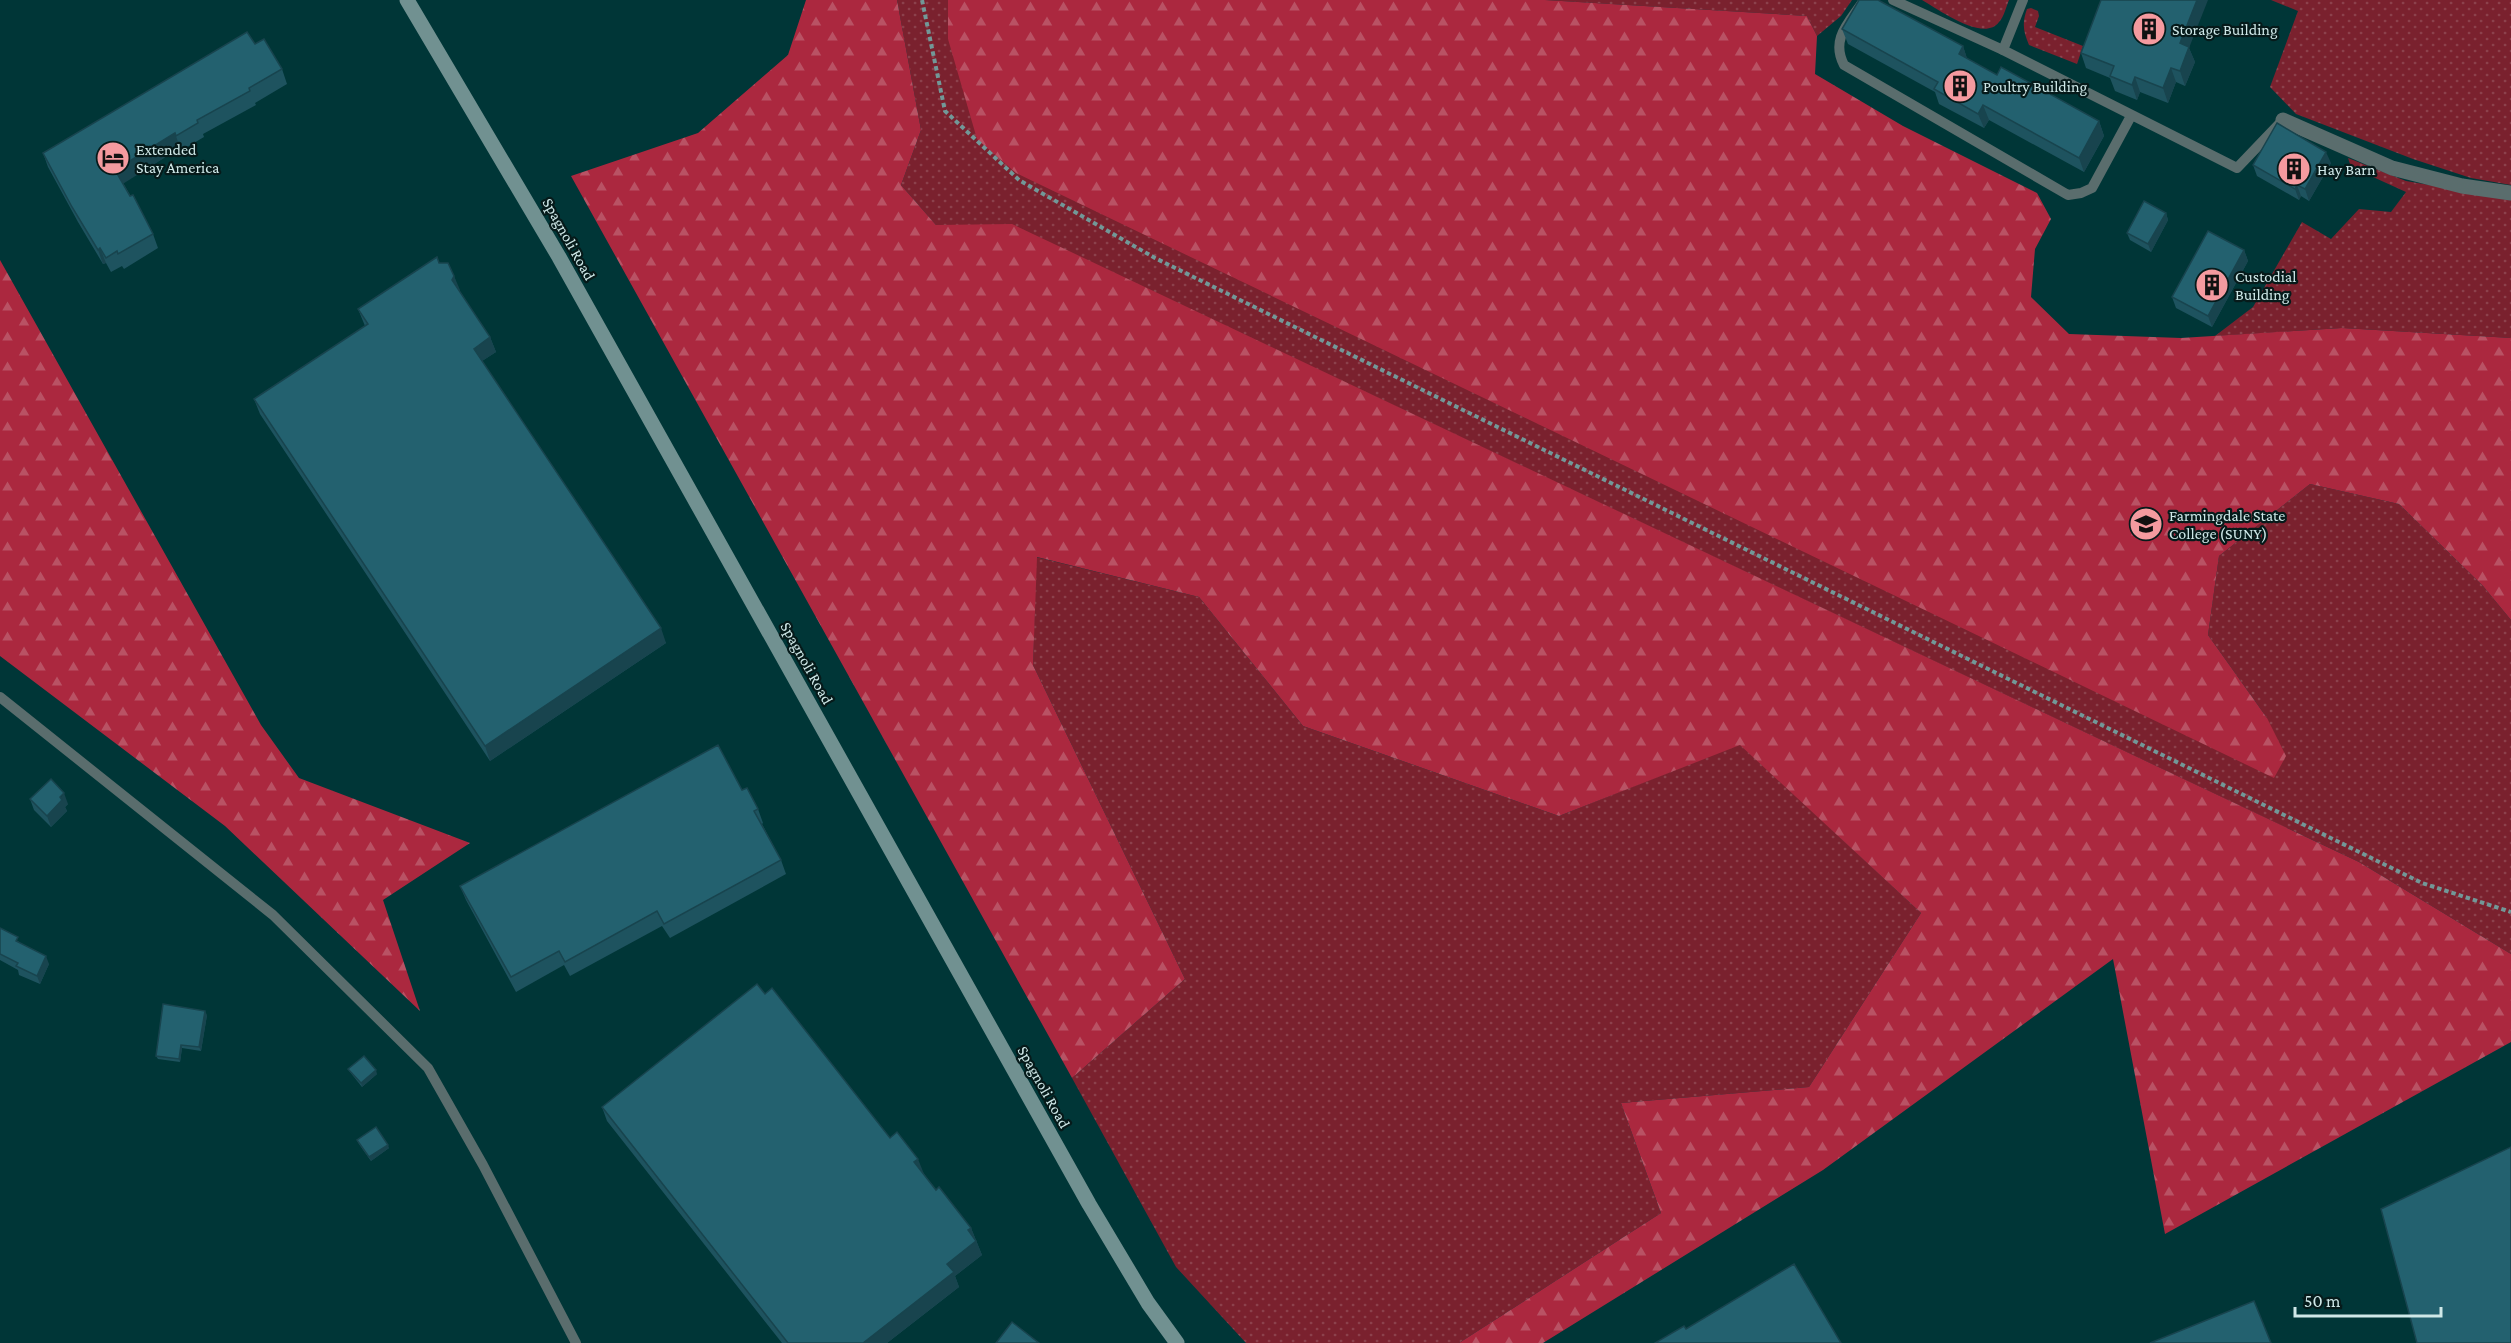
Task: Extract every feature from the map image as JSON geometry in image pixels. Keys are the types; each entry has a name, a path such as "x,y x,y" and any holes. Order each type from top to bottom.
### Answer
{"main road":[{"name":"Spagnoli Road","path":"407,0 524,196 1089,1204 1148,1303 1177,1343"}],"street":[{"path":"2283,120 2392,168 2462,186 2511,193"}],"lane":[{"path":"1864,0 1839,39 1837,53 1844,65 2068,195 2092,188 2131,116"},
{"path":"1893,0 2003,50 2236,168 2283,120"},
{"path":"2003,50 2023,0"},
{"path":"0,697 273,915 428,1068 483,1165 576,1343"}],"path":[{"path":"922,0 945,111 1019,180 1155,258 2411,878 2511,912"}],"shaded area":[{"path":"897,0 948,0 948,39 2267,718 2208,635 2219,556 2310,484 2399,504 2483,586 2511,620 2511,954 2359,862 1012,225 936,225 901,185 921,130"},
{"path":"1545,0 1852,0 1841,16 1817,36 1807,16"},
{"path":"1922,0 2009,0 1999,22 1983,29 1961,22"},
{"path":"2271,0 2511,0 2511,185 2471,178 2413,159 2296,114 2270,87 2298,11"},
{"path":"2027,9 2038,11 2039,16 2035,27 2083,46 2077,64 2029,45 2024,31 2024,19"},
{"path":"2348,158 2406,181 2511,199 2511,338 2342,328 2215,336 2253,307 2302,222 2331,239 2359,209 2391,212 2406,192 2351,167"},
{"path":"1036,557 1199,597 1303,726 1559,816 1740,744 1921,913 1809,1087 1621,1103 1661,1213 1459,1343 1246,1343 1176,1267 1072,1078 1185,979 1033,665"}],"green space":[{"path":"806,0 897,0 921,130 901,185 936,225 1012,224 2359,862 2511,954 2511,1042 2165,1234 2113,959 1823,1170 1543,1343 1459,1343 1661,1213 1621,1103 1809,1087 1921,913 1740,745 1559,816 1303,726 1199,597 1037,557 1033,665 1185,979 1072,1078 571,176 698,133 788,55"},
{"name":"Farmingdale State College (SUNY)","path":"948,0 1545,0 1807,16 1817,36 1815,74 1903,126 2037,193 2051,219 2035,249 2031,297 2069,334 2181,338 2342,328 2511,338 2511,620 2483,586 2399,504 2310,484 2219,556 2208,635 2267,718 2286,756 2274,778 1016,173 977,139 948,39"},
{"path":"0,260 261,725 299,778 470,843 383,900 420,1011 225,826 0,656"}],"building":[{"name":"Poultry Building","path":"1859,0 1878,0 1963,46 1959,54 1997,75 2001,67 2099,121 2079,158 1983,105 1978,114 1934,89 1938,82 1842,29"},
{"name":"Storage Building","path":"2101,0 2197,0 2180,43 2189,47 2180,71 2171,68 2163,88 2135,77 2132,85 2110,76 2114,66 2081,53"},
{"name":"Extended Stay America","path":"247,32 255,44 264,39 282,69 249,88 250,91 197,120 198,123 176,136 175,133 115,170 130,196 133,195 153,234 118,254 117,251 106,258 100,248 98,250 72,207 43,153"},
{"name":"Hay Barn","path":"2277,123 2326,152 2305,189 2297,185 2295,189 2253,165"},
{"path":"2144,201 2166,213 2148,244 2127,233"},
{"name":"Custodial Building","path":"2208,231 2244,250 2208,316 2172,297"},
{"path":"437,257 439,263 448,263 454,276 452,280 490,337 474,349 661,628 485,746 254,399 368,324 358,309"},
{"path":"718,745 742,790 747,788 758,809 754,811 781,860 664,924 657,911 565,962 559,951 511,977 460,886"},
{"path":"51,779 64,793 60,797 62,800 47,816 30,799"},
{"path":"0,928 18,937 16,941 46,956 37,976 16,966 18,963 0,954"},
{"path":"757,984 765,994 772,988 890,1138 897,1132 918,1159 914,1162 936,1190 939,1187 971,1228 968,1230 976,1241 947,1264 954,1272 863,1343 788,1343 602,1107"},
{"path":"163,1004 205,1011 199,1047 181,1045 179,1059 156,1056"},
{"path":"364,1056 376,1070 361,1083 348,1069"},
{"path":"376,1127 388,1145 369,1157 357,1140"},
{"path":"2511,1147 2511,1343 2417,1343 2381,1209"},
{"path":"1794,1264 1841,1343 1655,1343 1684,1326 1686,1329"},
{"path":"2254,1301 2271,1343 2150,1343"},
{"path":"1012,1322 1039,1343 996,1343"}],"place":[{"name":"Storage Building","path":"2149,29"},
{"name":"Poultry Building","path":"1960,86"},
{"name":"Extended Stay America","path":"113,158"},
{"name":"Hay Barn","path":"2294,169"},
{"name":"Custodial Building","path":"2212,285"},
{"name":"Farmingdale State College (SUNY)","path":"2146,524"}]}
